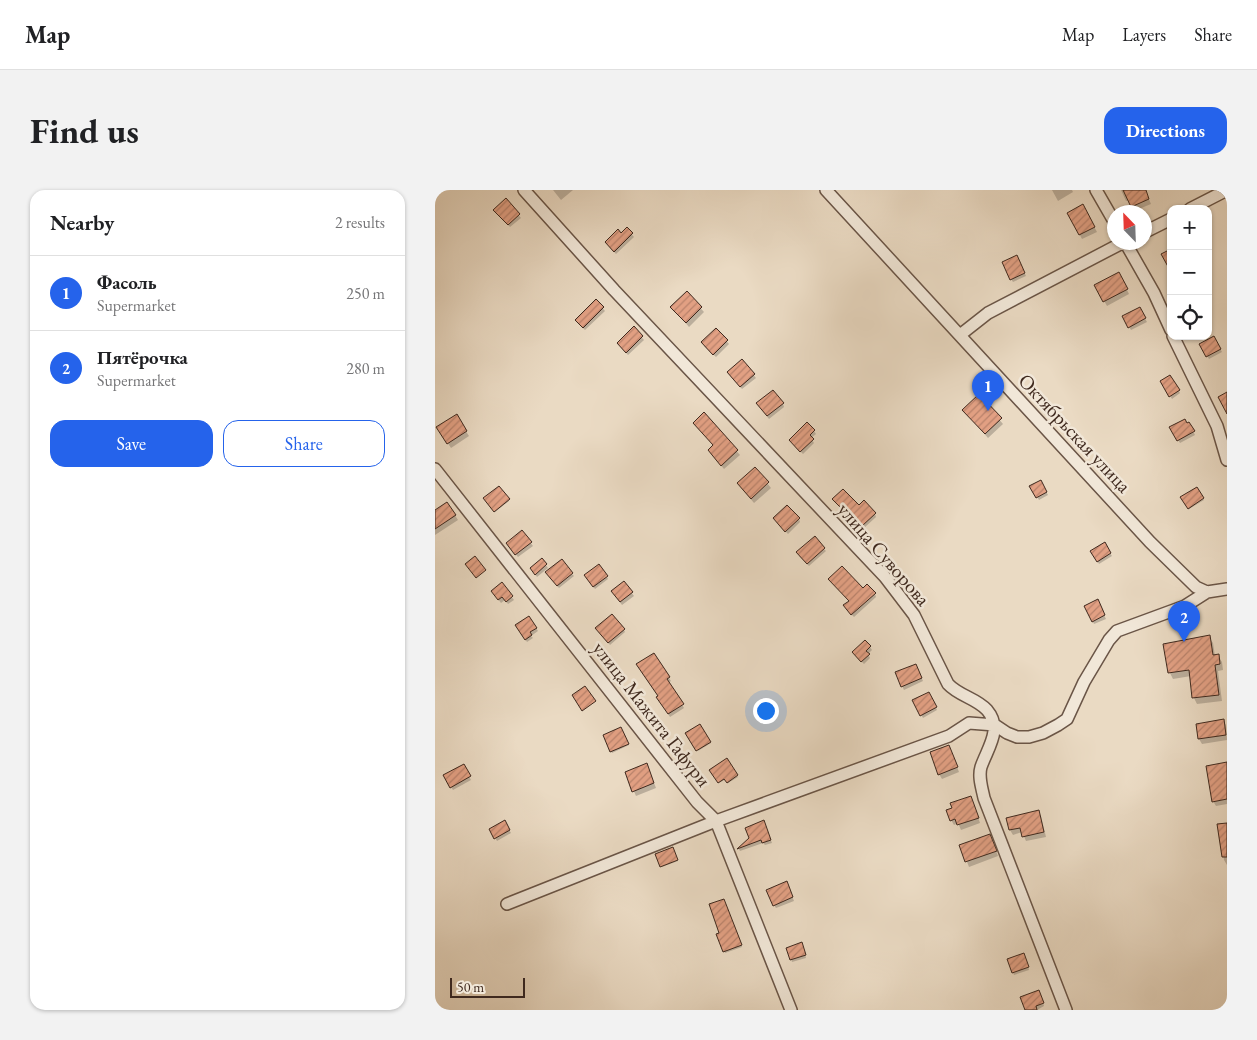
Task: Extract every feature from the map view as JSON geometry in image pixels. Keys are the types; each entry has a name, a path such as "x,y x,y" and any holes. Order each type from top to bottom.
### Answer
{"street":[{"name":"улица Суворова","path":"524,190 614,290 885,577 914,615 948,684 954,690 983,706 995,725"},
{"name":"Октябрьская улица","path":"826,190 1150,542 1196,587 1207,592"},
{"path":"1096,190 1107,209"},
{"path":"1198,205 1227,190"},
{"path":"1152,228 1167,221"},
{"path":"959,335 988,312 1109,250"},
{"path":"1130,250 1154,292 1167,321"},
{"path":"1175,340 1217,426 1226,455"},
{"name":"улица Мажита Гафури","path":"435,469 691,794 716,821 791,1010"},
{"path":"507,904 716,821 949,736 969,723 995,725 1017,737 1029,737 1043,733 1067,718 1089,674 1109,640 1117,631 1185,606 1207,592 1226,593"},
{"path":"995,725 990,749 981,769 980,782 984,798 1066,1010"}],"building":[{"path":"1123,190 1146,190 1149,199 1136,205 1130,205"},
{"path":"506,198 520,214 508,225 493,210"},
{"path":"1083,204 1095,227 1079,235 1067,213"},
{"path":"627,227 633,233 614,252 605,242 618,229 621,233"},
{"path":"1167,251 1167,265 1161,254"},
{"path":"1017,255 1025,273 1010,280 1002,262"},
{"path":"1119,272 1128,289 1103,302 1094,285"},
{"path":"687,291 702,307 686,323 670,307"},
{"path":"596,299 604,307 583,328 575,320"},
{"path":"1140,307 1146,318 1128,328 1122,316"},
{"path":"634,326 643,336 626,353 617,343"},
{"path":"716,328 728,340 713,355 701,342"},
{"path":"1214,336 1221,349 1206,357 1199,344 1206,340 1212,340"},
{"path":"742,359 755,374 740,387 727,372"},
{"path":"1170,375 1180,390 1169,397 1160,381"},
{"path":"773,390 784,403 767,416 756,403"},
{"path":"1227,392 1227,414 1218,397"},
{"path":"979,394 1002,418 985,434 962,410"},
{"path":"704,412 738,450 721,466 708,450 713,445 693,423"},
{"path":"457,414 467,431 447,444 436,427"},
{"path":"1185,419 1195,431 1177,441 1169,427"},
{"path":"807,422 815,430 810,435 814,439 800,452 789,440"},
{"path":"755,467 769,482 751,499 737,483"},
{"path":"1041,480 1047,492 1036,498 1029,486"},
{"path":"499,486 510,499 494,512 483,498"},
{"path":"1197,487 1204,498 1188,509 1180,497"},
{"path":"843,489 859,505 864,500 876,513 862,526 842,505 840,507 832,499"},
{"path":"447,502 456,515 435,529 435,510"},
{"path":"787,505 800,518 785,532 773,518"},
{"path":"522,530 532,542 515,555 506,543"},
{"path":"815,536 825,548 807,564 796,552"},
{"path":"1105,542 1111,553 1097,562 1090,551"},
{"path":"475,556 486,570 476,578 465,564"},
{"path":"542,558 547,564 535,575 530,568"},
{"path":"562,559 573,573 557,586 545,572"},
{"path":"599,564 608,576 593,587 584,575"},
{"path":"842,566 863,588 867,584 876,593 851,615 843,605 849,601 828,579"},
{"path":"624,581 633,592 620,602 611,591"},
{"path":"502,582 513,596 506,602 502,597 498,600 491,591"},
{"path":"1098,599 1105,615 1092,622 1084,606"},
{"path":"612,614 625,629 608,643 595,628"},
{"path":"529,616 537,628 530,632 532,635 525,640 515,625"},
{"path":"1210,635 1213,655 1219,654 1220,664 1215,665 1219,695 1192,698 1189,670 1168,673 1163,644"},
{"path":"865,640 871,646 866,651 870,654 861,662 852,652"},
{"path":"654,653 670,677 667,679 684,704 668,714 636,664"},
{"path":"916,664 922,678 901,687 895,672"},
{"path":"585,686 596,701 582,711 572,695"},
{"path":"929,692 937,707 920,716 912,700"},
{"path":"1224,719 1226,735 1198,739 1196,724"},
{"path":"700,724 711,742 696,751 685,733"},
{"path":"621,727 629,744 610,752 603,735"},
{"path":"949,745 958,767 938,775 930,752"},
{"path":"727,758 738,775 727,783 724,779 718,783 709,770"},
{"path":"1227,762 1227,799 1212,802 1206,766"},
{"path":"647,763 654,783 632,792 625,772"},
{"path":"464,764 471,776 450,788 443,775"},
{"path":"971,796 979,818 957,825 955,819 950,821 946,810 952,808 950,803"},
{"path":"1039,810 1044,832 1022,837 1020,828 1009,830 1006,818"},
{"path":"505,820 510,830 494,839 489,829"},
{"path":"764,820 771,840 762,843 761,840 737,849 749,838 745,828"},
{"path":"1227,823 1227,857 1222,857 1217,824"},
{"path":"990,834 997,851 965,862 959,845"},
{"path":"673,847 678,860 660,867 655,854"},
{"path":"787,881 793,897 773,906 766,890"},
{"path":"724,899 742,945 723,952 716,934 719,933 709,904"},
{"path":"802,942 806,955 790,960 786,948"},
{"path":"1024,953 1029,967 1012,973 1007,959"},
{"path":"1039,990 1044,1003 1036,1006 1037,1010 1025,1010 1020,997"}],"place":[{"name":"Фасоль","path":"988,411"},
{"name":"Пятёрочка","path":"1184,642"}]}
